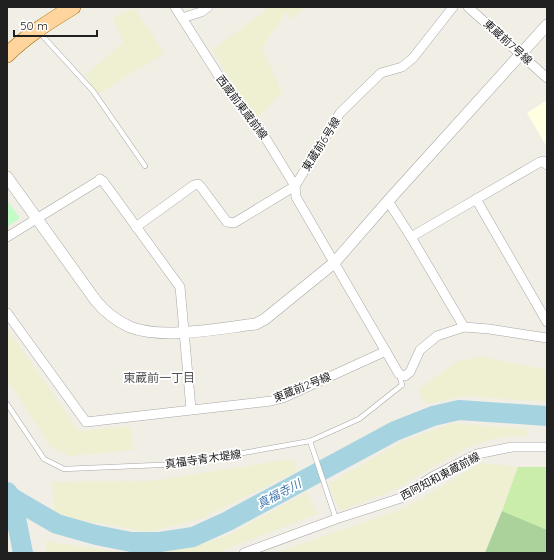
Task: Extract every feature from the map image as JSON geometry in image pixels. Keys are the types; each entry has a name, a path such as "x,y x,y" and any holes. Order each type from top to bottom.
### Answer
{"main road":[{"path":"7,55 15,47 38,30 73,7"}],"street":[{"name":"西蔵前東蔵前線","path":"175,7 228,92 260,129 295,186 296,197 386,352"},
{"path":"182,18 201,12 208,7"},
{"name":"東蔵前6号線","path":"295,186 340,114 381,73 402,67 412,58 453,7"},
{"name":"東蔵前7号線","path":"468,7 547,78"},
{"path":"7,177 96,301 114,318 130,327 153,332 184,332 256,324 265,319 334,264 388,201 547,25"},
{"path":"411,237 540,162 547,165"},
{"path":"7,237 100,179 103,181 180,286 191,409"},
{"path":"136,227 194,185 198,184 201,186 227,222 230,223 234,223 295,186"},
{"path":"476,199 547,322"},
{"path":"388,201 464,327"},
{"name":"東蔵前2号線","path":"7,313 86,422 271,401 283,398 386,352"},
{"path":"386,352 399,374 405,376 410,372 420,350 437,336 464,327 489,329 547,338"},
{"name":"西阿知和東蔵前線","path":"244,553 336,519 402,498 432,478 477,454 512,446 547,447"}],"lane":[{"path":"38,30 93,91 145,166"},
{"name":"真福寺青木堤線","path":"7,404 44,459 64,469 182,464 310,441 359,419 402,385 399,374"},
{"path":"310,441 336,519"}],"shaded area":[{"path":"265,7 306,7 292,19 286,12 262,48 282,93 256,119 212,50 266,10"},
{"path":"134,8 164,53 98,94 93,91 86,75 124,42 113,18"},
{"path":"547,100 547,147 527,113"},
{"path":"7,329 79,431 130,426 133,450 70,456 51,447 7,379"},
{"path":"482,357 547,370 547,402 466,396 425,404 419,389 458,361"},
{"path":"452,423 527,429 527,435 496,438 466,448 394,490 340,511 328,484 401,442"},
{"path":"293,459 297,471 201,519 148,532 55,515 52,482 150,481"},
{"path":"481,463 518,467 485,553 275,553 405,508"},
{"path":"307,492 317,514 217,553 152,553 195,547 227,536"},
{"path":"46,541 125,553 46,553"}],"green space":[{"path":"7,201 20,218 7,227"},
{"path":"518,467 547,467 547,530 502,511"},
{"path":"502,511 547,530 547,553 485,553"}],"waterway":[{"name":"真福寺川","path":"12,498 57,524 96,535 131,542 160,542 193,537 228,521 395,431 433,416 459,410 547,416"},
{"path":"7,492 12,498 23,553"}],"district":[{"name":"東蔵前一丁目","path":"159,378"}]}
